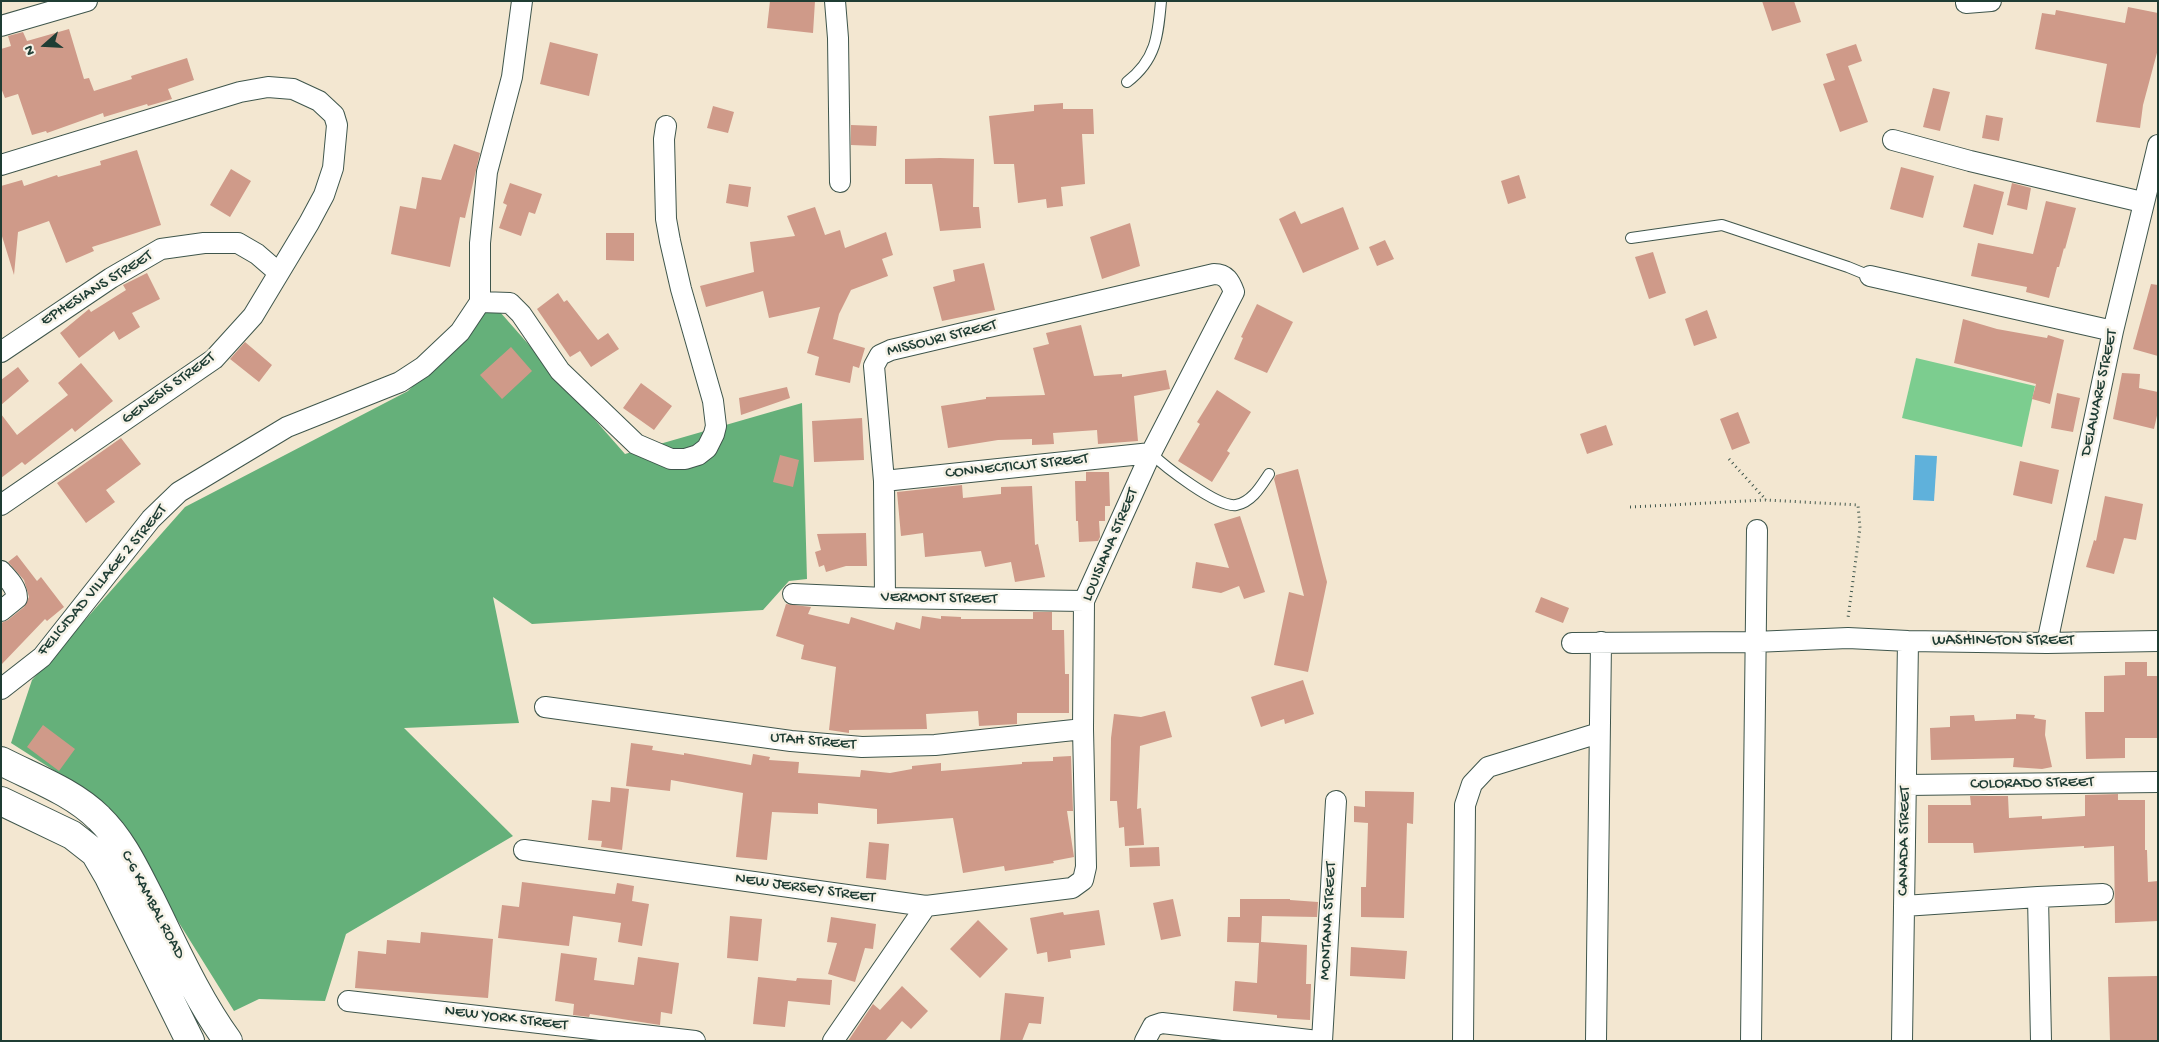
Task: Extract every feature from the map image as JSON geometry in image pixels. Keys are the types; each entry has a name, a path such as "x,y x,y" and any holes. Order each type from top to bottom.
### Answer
{"main road":[{"name":"C-6 KAMBAL ROAD","path":"1,761 76,800 100,818 134,867 210,1016 228,1041"},
{"name":"C-6 KAMBAL ROAD","path":"1,801 72,835 95,853 109,877 190,1041"}],"street":[{"path":"1,26 87,1"},
{"path":"522,1 512,77 487,172 480,243 480,302 510,303 521,314 560,371 636,444 671,459 685,459 698,455 707,448 712,440 716,426 713,401 681,289 666,219 664,139 666,126"},
{"path":"835,1 838,38 840,182"},
{"path":"1966,3 1991,1"},
{"name":"GENESIS STREET","path":"1,165 240,92 268,88 293,89 319,101 334,115 337,125 333,168 324,195 253,316 214,359 1,505"},
{"path":"1893,140 1970,161 2142,202"},
{"name":"DELAWARE STREET","path":"2047,643 2113,331 2142,202 2158,144"},
{"name":"EPHESIANS STREET","path":"1,352 111,278 161,249 204,243 238,243 257,254 279,273"},
{"name":"MISSOURI STREET","path":"884,598 884,481 874,366 880,355 891,350 1214,274 1222,274 1230,281 1234,292"},
{"path":"1870,276 2113,331"},
{"name":"LOUISIANA STREET","path":"1083,880 1086,867 1083,729 1084,601 1151,453 1234,292"},
{"name":"FELICIDAD VILLAGE 2 STREET","path":"1,689 42,657 151,519 179,492 287,427 400,382 424,367 460,332 480,302"},
{"name":"CONNECTICUT STREET","path":"884,481 1151,453"},
{"path":"1751,1041 1754,642 1757,530"},
{"path":"1,571 16,589 17,594 17,598 1,611"},
{"name":"VERMONT STREET","path":"793,594 884,598 1084,601"},
{"name":"WASHINGTON STREET","path":"1572,643 1754,642 1848,638 2047,643 2158,641"},
{"name":"CANADA STREET","path":"1902,1041 1908,641"},
{"path":"1596,1041 1601,642"},
{"name":"UTAH STREET","path":"545,707 790,741 862,747 935,746 1083,729"},
{"path":"1463,1041 1465,805 1472,784 1488,767 1599,733"},
{"name":"COLORADO STREET","path":"1906,785 2158,782"},
{"name":"MONTANA STREET","path":"1320,1041 1336,801"},
{"name":"NEW JERSEY STREET","path":"524,850 926,906 1072,888 1083,880"},
{"path":"1904,906 2103,894"},
{"path":"2038,897 2041,1041"},
{"path":"833,1041 926,906"},
{"name":"NEW YORK STREET","path":"348,1001 694,1041"},
{"path":"1149,1033 1162,1023 1320,1041"}],"lane":[{"path":"1127,82 1139,72 1155,45 1161,1"},
{"path":"1631,238 1722,225 1870,276"},
{"path":"1151,453 1160,462 1195,487 1226,505 1237,505 1248,500 1260,488 1269,474"}],"path":[{"path":"1729,459 1766,500"},
{"path":"1630,507 1766,500 1858,505 1860,528 1847,620 1848,638"}],"green space":[{"path":"493,304 625,454 802,403 807,579 789,581 763,610 532,624 493,597 519,723 404,728 513,836 346,934 325,1001 259,999 234,1011 113,817 80,787 11,743 32,680 185,507 408,391"},
{"path":"1916,358 2035,386 2022,447 1902,418"}],"water":[{"path":"1915,455 1937,456 1934,501 1913,500"}],"building":[{"path":"770,1 815,1 813,33 767,28"},
{"path":"1762,1 1794,1 1801,22 1772,31"},
{"path":"2128,7 2158,13 2158,49 2143,105 2140,128 2096,122 2107,64 2035,49 2042,13 2055,15 2056,10 2125,23"},
{"path":"69,29 84,79 89,78 94,91 132,79 131,76 187,58 194,80 168,89 172,99 148,106 147,104 104,117 103,113 47,133 46,131 32,135 18,94 5,98 1,88 1,49 11,46 8,36 23,32 27,41"},
{"path":"550,42 598,54 589,96 540,84"},
{"path":"1856,44 1862,61 1848,66 1868,122 1840,132 1823,84 1835,80 1826,54"},
{"path":"1933,88 1950,92 1940,131 1923,127"},
{"path":"1063,103 1063,109 1093,109 1094,134 1082,134 1085,184 1061,187 1063,206 1047,208 1046,199 1018,203 1014,164 994,164 989,116 1034,111 1034,105"},
{"path":"713,106 734,112 728,133 707,128"},
{"path":"1986,115 2003,118 1999,141 1982,138"},
{"path":"851,125 877,126 876,146 851,145"},
{"path":"454,144 480,153 465,218 460,217 450,267 391,254 400,206 416,209 422,177 441,180"},
{"path":"137,150 161,225 92,247 94,251 66,263 49,221 18,232 14,275 1,233 1,186 22,180 24,186 57,175 58,177 101,165 100,161"},
{"path":"905,159 974,159 973,207 979,207 981,228 940,231 932,184 905,184"},
{"path":"1901,167 1934,176 1923,218 1890,209"},
{"path":"231,169 251,181 230,217 210,205"},
{"path":"1519,175 1526,198 1508,204 1501,181"},
{"path":"510,183 542,194 535,214 529,212 521,236 499,228 507,205 503,203"},
{"path":"2012,183 2031,188 2027,210 2007,205"},
{"path":"729,184 751,187 748,207 726,203"},
{"path":"1974,184 2004,192 1993,235 1963,227"},
{"path":"2046,201 2076,208 2049,298 2026,292 2027,287 1971,276 1978,243 2033,254"},
{"path":"815,207 825,235 840,230 845,248 886,232 893,255 882,259 888,276 851,290 839,314 833,339 865,348 859,368 853,366 850,383 815,375 819,357 807,353 820,307 769,318 763,291 706,307 700,286 754,272 750,242 795,236 787,216"},
{"path":"1343,207 1359,249 1303,273 1279,219 1295,211 1301,224"},
{"path":"1130,223 1140,266 1102,279 1090,237"},
{"path":"606,233 634,233 634,261 606,260"},
{"path":"1385,240 1394,259 1377,266 1369,247"},
{"path":"1653,252 1666,293 1649,299 1635,257"},
{"path":"984,263 995,310 942,321 933,287 955,281 953,270"},
{"path":"147,273 160,299 132,313 140,327 119,340 114,331 79,358 60,333 89,309 91,312 126,290 123,285"},
{"path":"2151,284 2158,285 2158,356 2133,349"},
{"path":"558,293 564,302 567,300 598,340 608,333 619,349 591,367 580,351 570,357 537,309"},
{"path":"1257,304 1293,322 1267,373 1234,359 1243,338 1241,337"},
{"path":"1707,310 1717,338 1694,346 1685,319"},
{"path":"1963,319 1997,329 2047,338 2048,335 2064,340 2050,404 2032,399 2036,384 1954,363"},
{"path":"1081,325 1094,376 1122,374 1122,377 1166,370 1170,389 1134,396 1138,441 1098,444 1097,430 1053,433 1054,444 1032,445 1032,439 998,440 948,448 941,406 986,399 986,397 1045,395 1033,348 1049,344 1046,333"},
{"path":"245,342 272,365 259,382 230,359"},
{"path":"511,347 532,371 502,399 480,375"},
{"path":"81,363 113,401 75,432 72,428 25,465 22,462 1,478 1,414 17,435 68,395 58,383"},
{"path":"18,367 29,381 1,405 1,380"},
{"path":"2122,373 2140,374 2139,388 2158,392 2158,411 2154,429 2113,419"},
{"path":"641,383 672,406 654,430 623,408"},
{"path":"787,387 790,398 741,415 739,398"},
{"path":"1217,390 1251,412 1227,451 1230,453 1212,482 1178,461 1200,424 1197,422"},
{"path":"2057,393 2080,398 2073,432 2051,428"},
{"path":"1738,412 1750,443 1732,450 1720,419"},
{"path":"862,418 864,460 814,462 812,421"},
{"path":"1606,425 1613,445 1587,454 1580,434"},
{"path":"121,438 141,464 106,490 115,502 86,523 57,483"},
{"path":"780,455 799,460 793,487 773,482"},
{"path":"2020,461 2059,470 2052,504 2013,495"},
{"path":"1298,469 1327,582 1308,672 1274,665 1289,592 1304,596 1274,479 1276,475"},
{"path":"1086,472 1109,472 1110,506 1105,506 1105,521 1099,521 1100,537 1098,541 1079,542 1078,521 1076,521 1075,481 1086,481"},
{"path":"962,485 963,498 1001,494 1001,487 1032,486 1035,545 1038,544 1045,577 1015,582 1011,562 985,567 981,551 925,557 923,533 901,536 897,492"},
{"path":"2105,496 2143,504 2136,540 2124,538 2114,574 2086,567 2094,540 2096,541"},
{"path":"1240,516 1265,592 1244,599 1239,586 1221,593 1192,588 1196,562 1229,568 1214,524"},
{"path":"866,533 867,566 846,566 826,572 824,565 819,567 815,552 821,550 817,534"},
{"path":"17,555 37,581 41,577 64,607 47,621 45,619 1,665 1,623 8,620 24,607 29,597 24,580 8,562"},
{"path":"1541,597 1569,608 1563,623 1535,612"},
{"path":"786,604 811,607 808,614 849,624 851,617 894,630 896,622 920,629 922,616 941,619 941,616 961,617 961,619 1033,619 1033,612 1052,612 1052,630 1064,630 1065,674 1069,674 1069,713 1017,713 1017,724 979,726 978,711 926,714 927,729 849,730 849,733 829,730 836,667 801,659 804,645 776,636"},
{"path":"2125,662 2147,662 2147,676 2158,676 2158,738 2125,738 2125,758 2086,759 2085,712 2104,712 2104,676 2125,675"},
{"path":"1303,680 1314,714 1285,724 1284,719 1261,727 1251,697"},
{"path":"1165,711 1172,737 1140,746 1137,809 1141,808 1144,845 1125,846 1124,827 1119,828 1117,801 1110,801 1111,738 1114,714 1141,717"},
{"path":"2016,714 2035,715 2034,718 2046,720 2045,735 2052,767 2042,769 2013,767 2014,758 1931,760 1930,728 1950,727 1950,716 1974,715 1975,721 2016,719"},
{"path":"43,725 75,749 59,771 27,747"},
{"path":"631,743 653,746 652,750 684,755 684,753 751,765 753,754 770,757 769,760 799,762 798,773 860,777 861,770 890,773 912,769 912,766 941,763 941,771 1022,764 1022,762 1053,761 1053,757 1071,756 1073,811 1067,811 1074,857 1053,861 1054,863 1005,871 1004,866 963,873 953,818 877,824 877,809 818,803 818,814 772,812 767,860 736,857 743,793 671,780 670,791 626,786"},
{"path":"611,787 629,789 622,850 601,847 602,841 588,840 592,800 610,802"},
{"path":"1365,791 1414,792 1413,824 1407,823 1404,918 1361,917 1361,887 1366,887 1368,823 1354,822 1354,806 1365,807"},
{"path":"2118,794 2118,800 2145,800 2145,850 2147,850 2148,882 2158,881 2158,921 2115,923 2114,846 1974,853 1973,843 1928,843 1928,805 1971,805 1970,796 2008,796 2009,818 2042,816 2042,819 2085,816 2085,795"},
{"path":"869,842 889,844 886,880 866,878"},
{"path":"1159,847 1160,866 1130,867 1129,848"},
{"path":"522,882 615,894 617,883 634,886 632,901 649,904 642,946 618,942 621,923 573,916 569,946 498,938 502,905 519,907"},
{"path":"1173,899 1181,936 1161,940 1153,903"},
{"path":"1240,899 1290,899 1318,902 1317,917 1262,916 1261,942 1307,945 1306,984 1311,984 1310,1020 1277,1018 1277,1015 1233,1011 1235,981 1257,983 1259,943 1227,942 1228,917 1240,917"},
{"path":"1099,910 1105,945 1070,950 1071,958 1048,962 1047,952 1037,954 1030,918 1063,912 1064,915"},
{"path":"730,916 762,919 758,961 727,958"},
{"path":"831,917 876,924 873,949 865,948 855,982 828,974 837,943 827,942"},
{"path":"978,920 1008,949 980,978 950,949"},
{"path":"421,932 493,939 488,998 355,988 358,951 386,954 387,940 420,943"},
{"path":"1351,947 1407,951 1405,979 1350,976"},
{"path":"561,953 597,958 594,980 634,985 638,957 679,963 672,1014 661,1012 660,1025 590,1014 589,1017 573,1015 574,1004 555,1001"},
{"path":"2157,976 2158,1041 2110,1041 2108,977"},
{"path":"758,977 796,981 797,978 832,980 830,1005 788,1001 785,1027 753,1024"},
{"path":"902,986 928,1011 911,1029 902,1021 885,1041 848,1041 873,1004 880,1010"},
{"path":"1005,993 1044,997 1041,1024 1029,1023 1022,1041 1000,1041"}]}
